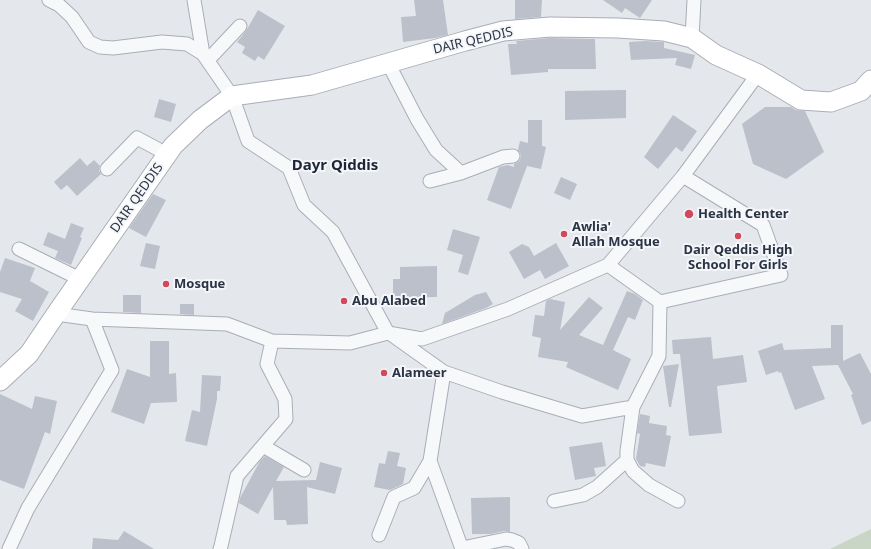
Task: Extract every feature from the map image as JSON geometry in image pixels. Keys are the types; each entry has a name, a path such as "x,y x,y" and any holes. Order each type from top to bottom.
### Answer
{"main road":[{"name":"DAIR QEDDIS","path":"0,381 30,354 80,279 173,146 200,120 232,96 312,84 502,31 542,28 618,28 664,31 692,38 716,55 758,74 801,100 831,102 861,91 871,80"}],"street":[{"path":"49,0 72,17 89,42 100,46 113,48 162,42 187,44 205,57 232,96 248,141 289,168 304,205 333,232 388,333 444,372 502,392 582,416 633,407"},
{"path":"194,0 205,57"},
{"path":"692,38 694,0"},
{"path":"205,57 240,26"},
{"path":"388,63 417,119 436,150 461,173"},
{"path":"56,314 92,319 227,324 272,341 350,343 388,333 422,339 508,309 608,265 683,176 758,74"},
{"path":"106,169 137,138 167,154"},
{"path":"430,181 461,173 503,157 513,156"},
{"path":"608,265 660,302 781,275 763,225 683,176"},
{"path":"19,249 80,279"},
{"path":"660,302 659,356 633,407 627,451 628,460 633,471 649,485 678,502"},
{"path":"9,549 28,508 112,370 92,319"},
{"path":"220,549 237,476 286,419 285,399 267,364 272,341"},
{"path":"379,535 394,497 414,488 430,461 444,372"},
{"path":"263,446 304,470"},
{"path":"554,501 583,495 597,487 628,460"},
{"path":"430,461 462,549 506,539 512,540 519,544 522,549"}],"green space":[{"path":"871,529 871,549 830,549"}],"building":[{"path":"414,0 443,0 448,35 403,42 401,17 416,16"},
{"path":"515,0 542,0 541,17 515,19"},
{"path":"603,0 652,0 640,18 625,8 622,13"},
{"path":"258,10 285,26 264,60 258,56 255,61 242,53 245,47 237,42 246,31"},
{"path":"550,38 595,39 596,69 548,69 548,72 511,75 508,44 517,44 516,41"},
{"path":"629,42 664,42 664,48 695,55 691,69 675,65 677,58 631,60"},
{"path":"626,90 626,118 565,120 565,91"},
{"path":"159,99 176,104 171,122 154,117"},
{"path":"765,107 791,107 796,110 805,111 824,152 786,179 753,164 742,124"},
{"path":"673,115 697,131 682,152 676,147 658,169 644,157"},
{"path":"528,120 542,120 542,146 546,147 541,169 527,166 511,209 487,200 499,167 508,165 514,167 514,164 520,160 521,155 518,150 520,141 528,143"},
{"path":"80,158 87,166 94,160 100,166 99,171 101,174 77,196 67,185 61,190 54,182"},
{"path":"561,177 577,184 570,200 554,193"},
{"path":"153,194 166,200 146,237 129,228"},
{"path":"71,223 84,228 80,237 82,238 71,265 55,258 58,251 43,245 48,232 65,239"},
{"path":"453,229 480,237 468,275 458,272 463,255 447,250"},
{"path":"146,243 160,246 155,269 140,266"},
{"path":"556,243 569,266 545,279 540,270 524,279 509,252 522,244 529,247 534,256"},
{"path":"5,258 35,268 30,281 49,292 33,321 15,311 22,299 0,292 0,272"},
{"path":"437,266 437,297 393,298 393,279 400,279 400,267"},
{"path":"627,291 635,294 643,300 635,320 628,317 613,350 631,359 618,390 566,367 568,362 538,357 541,338 532,336 535,315 544,316 546,301 550,299 565,302 560,330 589,297 603,308 579,335 603,345"},
{"path":"486,292 493,304 442,324 445,313 475,295"},
{"path":"123,295 141,295 141,313 123,312"},
{"path":"180,304 194,304 194,315 180,314"},
{"path":"831,325 843,325 843,361 860,353 871,374 871,421 862,425 851,395 853,394 838,365 812,366 825,399 795,410 781,372 779,373 778,371 766,375 758,351 782,343 784,350 831,348"},
{"path":"711,337 713,359 743,355 747,382 717,386 722,433 689,436 680,354 673,354 672,340"},
{"path":"150,341 169,341 169,374 176,373 177,402 151,403 144,424 111,412 127,369 150,377"},
{"path":"679,364 671,407 669,407 663,366"},
{"path":"202,375 221,376 220,391 217,391 217,399 207,446 185,441 192,410 200,412"},
{"path":"0,394 32,409 35,396 57,401 50,434 45,432 24,489 0,480"},
{"path":"640,414 650,416 649,423 667,426 666,435 671,436 665,467 646,463 645,467 640,466 636,459 640,434 637,433"},
{"path":"602,442 606,466 594,468 596,476 575,480 569,447"},
{"path":"388,451 400,453 397,466 406,468 403,484 390,490 374,487 379,463 385,464"},
{"path":"265,456 284,467 276,481 316,480 320,462 342,468 335,494 307,487 308,524 287,525 286,520 274,520 273,487 258,514 239,503 240,498 260,461"},
{"path":"510,497 510,532 504,531 491,534 472,534 471,498"},
{"path":"124,531 154,549 92,549 93,538 118,540"}],"place":[{"name":"Health Center","path":"689,214"},
{"name":"Awlia' Allah Mosque","path":"564,234"},
{"name":"Dair Qeddis High School For Girls","path":"738,236"},
{"name":"Mosque","path":"166,284"},
{"name":"Abu Alabed","path":"344,301"},
{"name":"Alameer","path":"384,373"}],"district":[{"name":"Dayr Qiddis","path":"335,166"}]}
